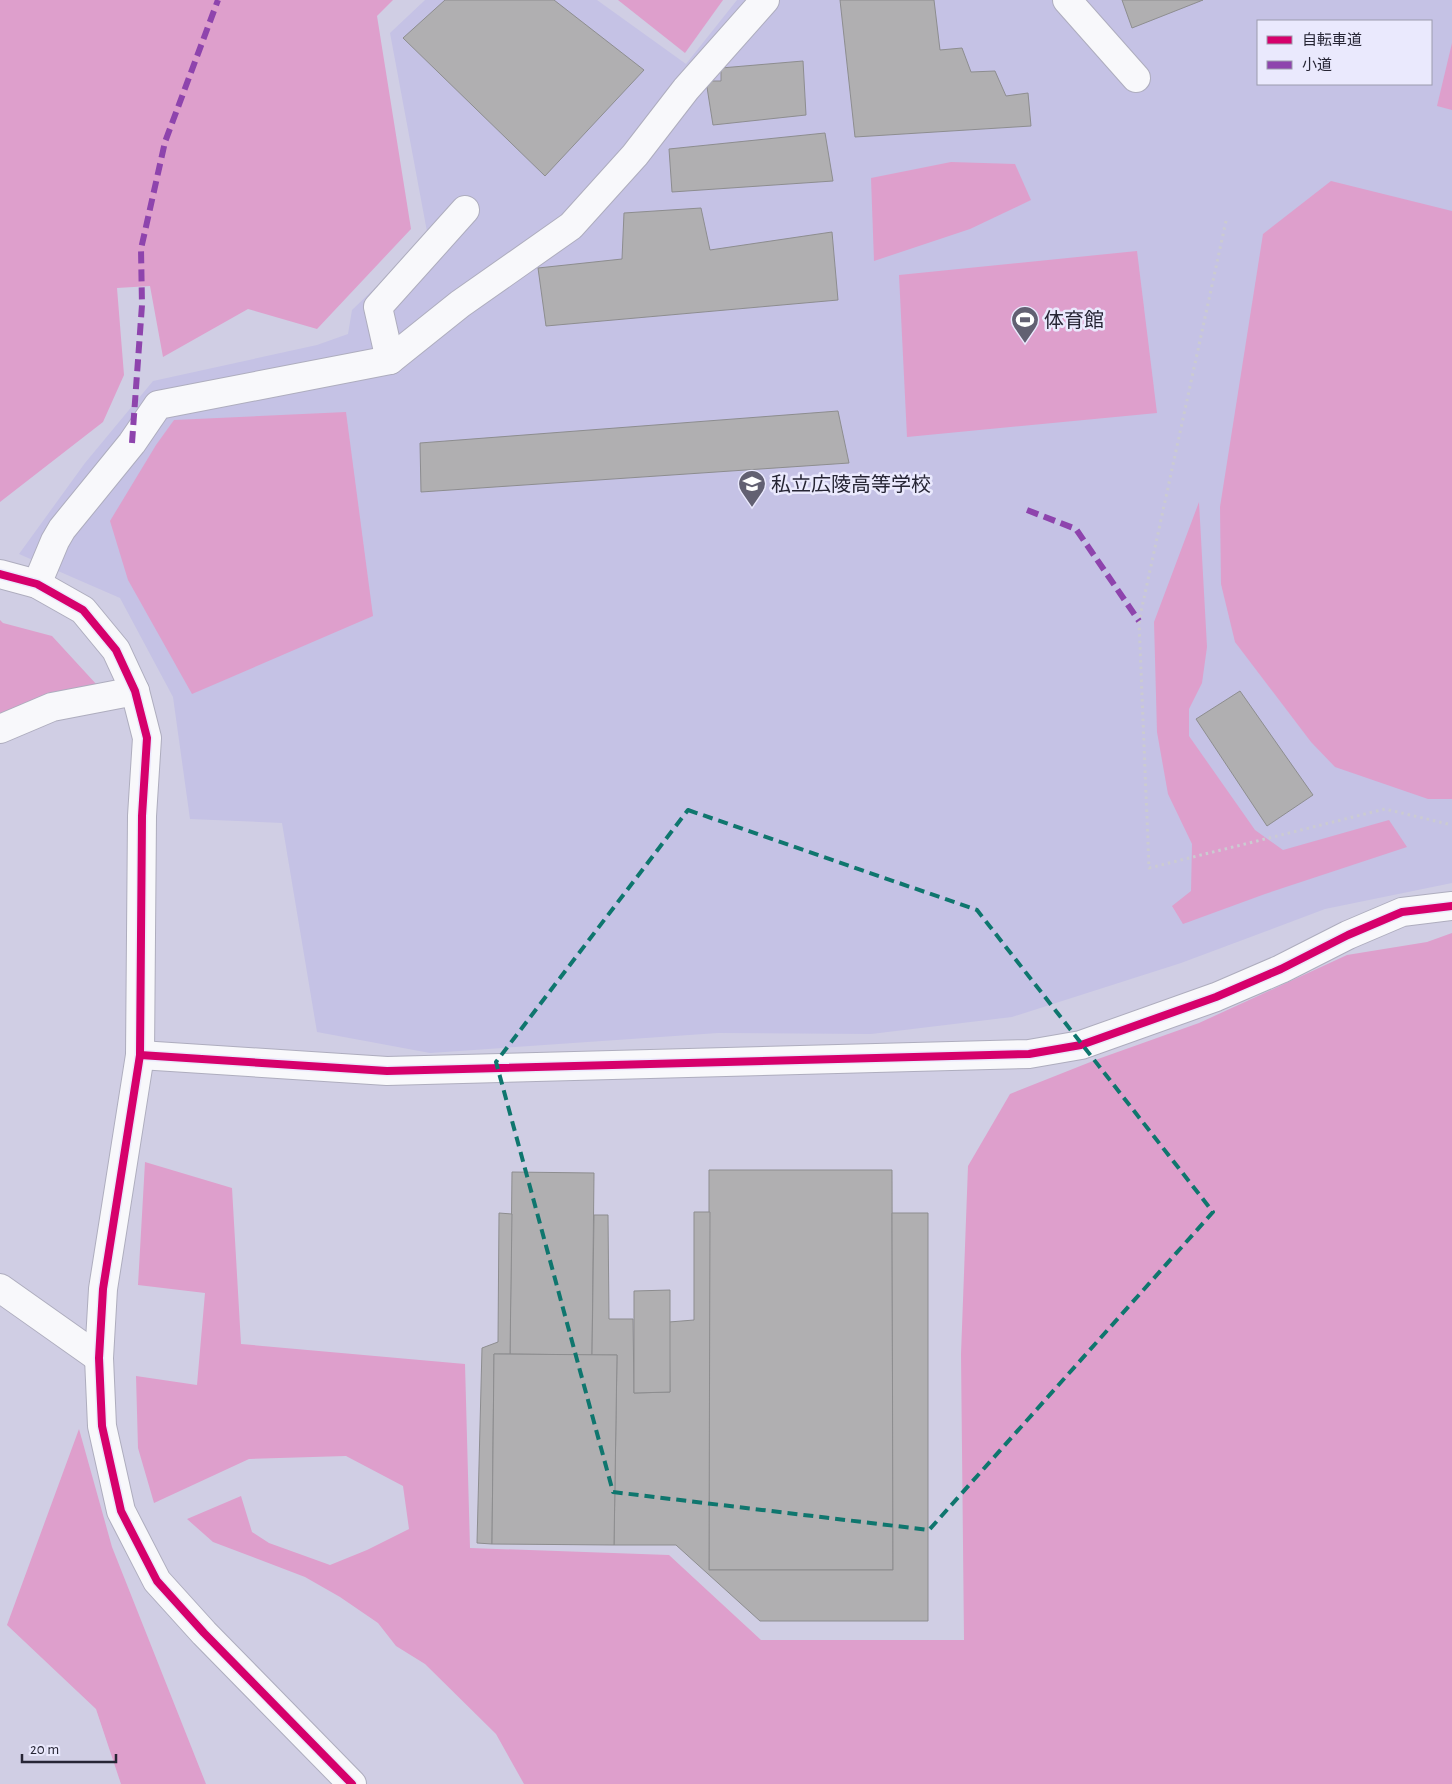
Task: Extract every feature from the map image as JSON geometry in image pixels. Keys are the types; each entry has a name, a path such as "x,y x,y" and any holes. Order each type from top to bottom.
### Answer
{"street":[{"path":"37,584 62,529 132,443 158,405 390,360 460,304 571,226 635,155 686,89 765,0"},
{"path":"1067,0 1136,78"},
{"path":"390,360 378,307 465,210"},
{"path":"0,574 37,584 83,610 116,650 135,691 147,738 142,816 140,1055 103,1289 99,1358 102,1426 121,1511 157,1581 204,1633 352,1784"},
{"path":"0,729 52,707 135,691"},
{"path":"140,1055 387,1071 1029,1054 1081,1045 1216,996 1281,969 1348,935 1402,912 1452,906"},
{"path":"0,1288 99,1358"}],"path":[{"path":"1226,221 1139,622 1149,868 1385,809 1452,825"}],"highlighted area":[{"path":"688,810 977,910 1213,1212 929,1530 613,1492 496,1062"}],"shaded area":[{"path":"0,0 393,0 377,16 411,229 317,329 248,309 163,357 150,286 117,288 124,375 103,422 0,502"},
{"name":"私立広陵高等学校","path":"425,0 597,0 686,64 737,0 1452,0 1452,883 1325,909 1181,963 1012,1017 871,1034 718,1033 430,1053 317,1032 282,823 190,819 173,697 120,598 19,554 85,463 153,381 317,345 348,334 352,310 428,237 390,33"},
{"path":"618,0 723,0 685,53"},
{"path":"1452,43 1452,110 1437,106"},
{"path":"951,162 1015,164 1031,200 970,229 874,261 871,178"},
{"path":"1331,181 1452,211 1452,799 1428,799 1335,767 1311,742 1235,642 1221,584 1220,507 1263,234"},
{"name":"体育館","path":"1137,251 1157,413 907,437 899,275"},
{"path":"346,412 373,616 192,694 128,580 110,521 156,445 174,420"},
{"path":"1199,502 1207,647 1202,683 1189,709 1189,736 1255,830 1283,850 1389,820 1407,847 1265,894 1183,924 1172,906 1191,891 1192,844 1168,794 1157,732 1154,622"},
{"path":"0,620 3,623 52,636 97,685 0,715"},
{"path":"1452,933 1452,1784 524,1784 496,1734 425,1664 396,1646 378,1623 340,1597 305,1577 213,1542 187,1519 241,1496 252,1532 269,1543 330,1565 367,1550 409,1529 403,1486 346,1456 249,1459 154,1503 138,1448 136,1376 197,1385 205,1293 138,1285 145,1162 232,1188 241,1344 465,1364 470,1548 669,1555 761,1640 964,1640 961,1354 968,1166 1010,1094 1098,1059 1199,1023 1347,955 1427,942"},
{"path":"79,1429 112,1547 206,1784 121,1784 96,1709 7,1625"}],"building":[{"path":"445,0 554,0 644,70 545,176 403,38"},
{"path":"840,0 934,0 940,50 962,48 971,72 995,71 1006,96 1028,93 1031,126 855,137"},
{"path":"1122,0 1203,0 1132,28"},
{"path":"803,61 806,115 713,125 706,81 721,81 721,68"},
{"path":"825,133 833,181 672,192 669,149"},
{"path":"701,208 710,250 832,232 838,300 546,326 538,268 622,259 624,213"},
{"path":"838,411 849,463 421,492 420,443"},
{"path":"1240,691 1313,795 1267,826 1196,719"},
{"path":"709,1170 892,1170 893,1570 709,1570"},
{"path":"512,1172 594,1173 592,1355 510,1354"},
{"path":"694,1212 710,1212 709,1570 893,1570 892,1213 928,1213 928,1621 760,1621 676,1545 614,1545 617,1355 592,1355 594,1215 608,1215 609,1319 633,1319 634,1393 670,1392 669,1322 694,1320"},
{"path":"499,1213 512,1214 510,1354 494,1354 492,1544 477,1543 482,1348 498,1342"},
{"path":"670,1290 670,1392 634,1393 634,1291"},
{"path":"494,1354 617,1355 614,1545 492,1544"}],"marked path":[{"path":"132,443 142,305 141,249 165,142 218,0"},
{"path":"1027,510 1076,529 1139,621"}],"cycle path":[{"path":"0,574 37,584 83,610 116,650 135,691 147,738 142,816 140,1055 103,1289 99,1358 102,1426 121,1511 157,1581 204,1633 352,1784"},
{"path":"140,1055 387,1071 1029,1054 1081,1045 1216,997 1281,969 1348,935 1402,912 1452,906"}],"place":[{"name":"体育館","path":"1025,344"},
{"name":"私立広陵高等学校","path":"752,508"}]}
